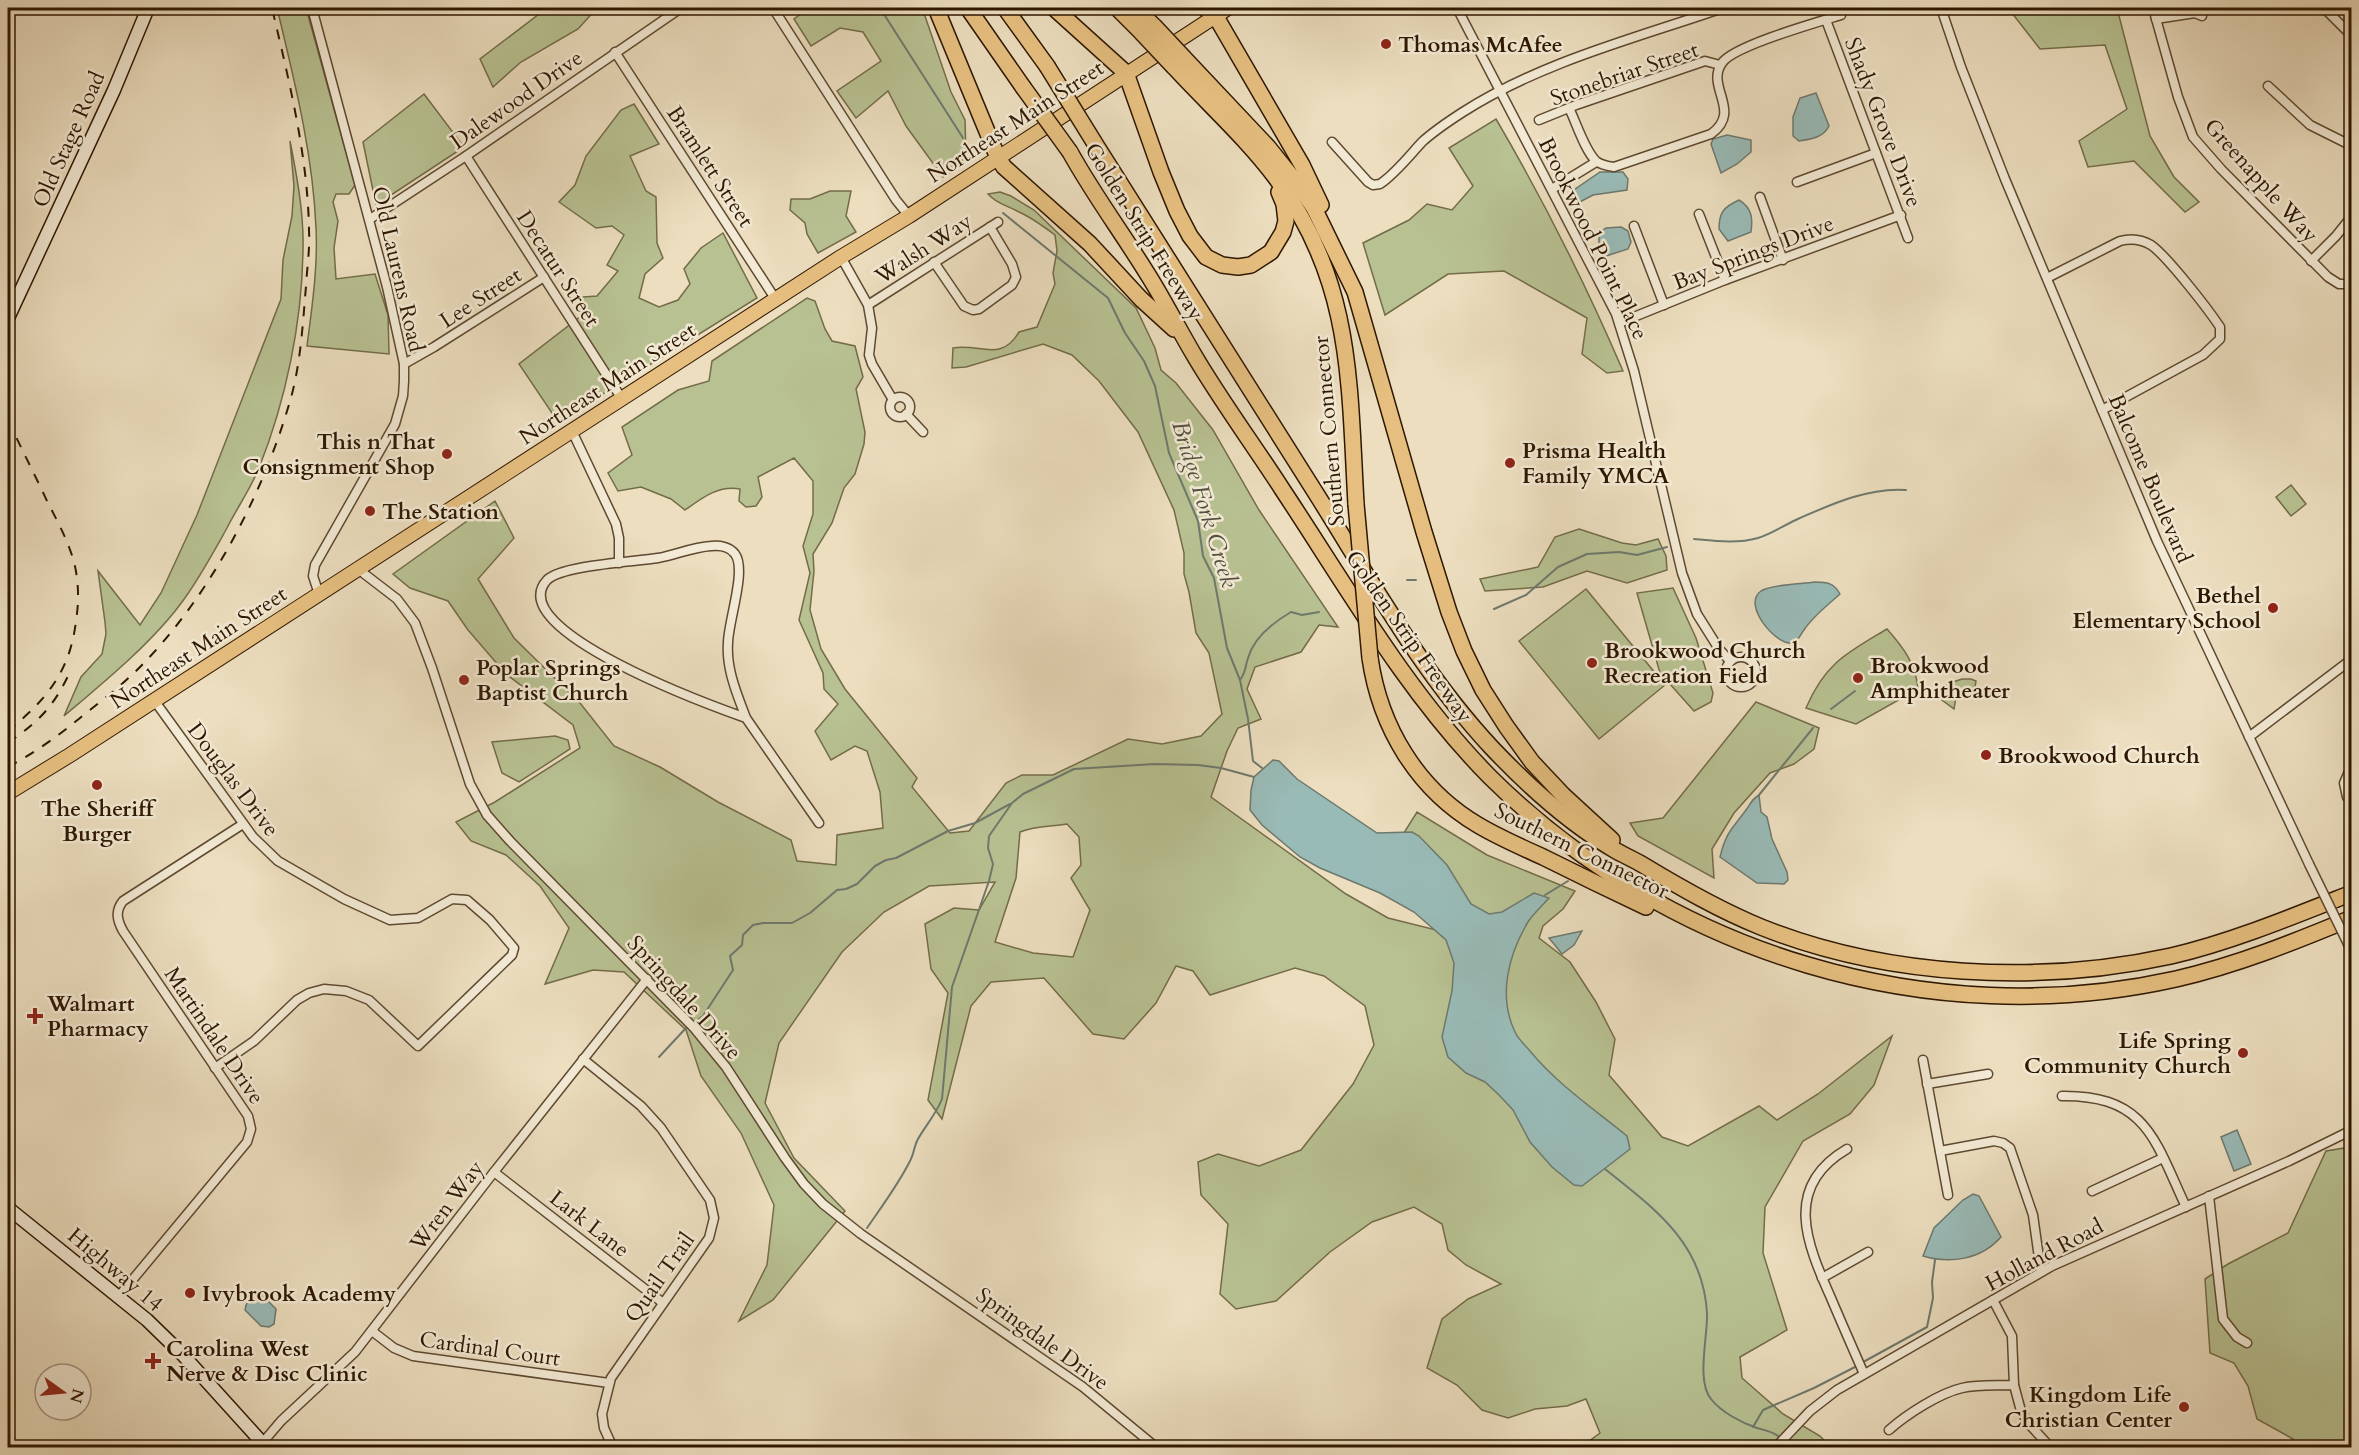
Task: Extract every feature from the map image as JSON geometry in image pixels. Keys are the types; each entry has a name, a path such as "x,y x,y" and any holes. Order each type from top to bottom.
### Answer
{"highway":[{"path":"936,8 998,158 1015,177 1090,244 1141,299 1185,339"},
{"name":"Golden Strip Freeway","path":"968,8 1071,152 1088,184 1155,286 1185,339 1407,678 1459,744 1490,776 1557,837 1626,885 1681,916 1767,952 1839,975 1913,989 1996,996 2068,994 2141,986 2211,970 2273,950 2352,918"},
{"name":"Golden Strip Freeway","path":"1005,8 1047,66 1365,572 1442,688 1492,748 1522,777 1583,829 1616,851 1632,858 1697,898 1803,942 1846,954 1903,965 1959,972 2064,970 2171,956 2273,924 2352,893"},
{"path":"1054,8 1126,73 1177,211 1202,253 1215,262 1238,267 1251,265 1271,252 1283,232 1286,221 1284,204 1263,162"},
{"name":"Southern Connector","path":"1117,8 1148,30 1263,162 1293,203 1309,231 1325,268 1340,315 1348,365 1356,504 1370,658 1378,698 1394,737 1424,780 1457,811 1504,839 1725,942 1767,952"},
{"name":"Southern Connector","path":"1136,8 1148,30"},
{"path":"1216,10 1302,165 1321,205 1355,292"},
{"name":"Southern Connector","path":"1179,63 1268,147 1296,182 1314,208 1355,292 1449,612 1464,651 1483,690 1532,762 1563,795 1632,858"}],"main road":[{"name":"Old Stage Road","path":"8,318 114,90 148,8"},
{"name":"Northeast Main Street","path":"8,793 841,257 909,216 1126,73 1216,10"},
{"name":"Highway 14","path":"8,1208 119,1296 182,1354 262,1445"}],"street":[{"name":"Old Laurens Road","path":"312,8 370,219 404,364 403,396 395,424 315,565 313,576 318,594"},
{"name":"Dalewood Drive","path":"370,219 681,8"},
{"path":"773,8 896,200 909,216"},
{"name":"Brookwood Point Place","path":"1457,8 1502,91 1619,323 1634,371 1682,573 1698,614 1719,649 1730,661"},
{"path":"1332,142 1368,182 1372,185 1380,184 1429,136 1465,111 1531,76 1721,8"},
{"name":"Balcome Boulevard","path":"1941,8 1972,95 2157,541 2352,952"},
{"name":"Greenapple Way","path":"2153,8 2178,97 2193,137 2311,261 2335,282 2350,284"},
{"path":"2329,9 2352,36"},
{"path":"2156,19 2195,13 2202,16"},
{"path":"1552,189 1596,162 1614,167 1711,134 1718,129 1725,112 1718,81 1720,65 1726,57 1744,48 1841,15"},
{"name":"Shady Grove Drive","path":"1826,20 1908,238"},
{"name":"Bramlett Street","path":"615,52 776,300"},
{"name":"Stonebriar Street","path":"1539,120 1705,61 1720,65"},
{"path":"2268,86 2310,125 2352,146"},
{"path":"1569,108 1596,162"},
{"path":"1797,182 1876,153"},
{"name":"Decatur Street","path":"466,156 622,399"},
{"path":"1760,197 1783,260"},
{"path":"1699,214 1725,280"},
{"name":"Bay Springs Drive","path":"1619,323 1725,280 1901,215"},
{"path":"2311,261 2352,216"},
{"name":"Walsh Way","path":"868,305 934,262 994,224 1016,277 1012,285 979,309 973,310 964,306 934,262"},
{"path":"1634,226 1664,305"},
{"path":"2047,278 2120,241 2140,240 2158,250 2220,327 2220,339 2203,355 2102,410"},
{"path":"841,257 868,305 872,328 869,355 893,400 890,409 894,415 900,417 906,414 910,407 906,399 901,397 893,400"},
{"name":"Lee Street","path":"404,364 544,277"},
{"path":"906,414 923,432"},
{"path":"572,431 616,524 619,538 619,563"},
{"path":"746,718 626,670 565,629 546,613 541,603 543,586 551,577 565,571 658,558 710,546 723,546 734,552 739,562 740,572 729,627 728,655 739,699 746,718 819,823"},
{"name":"Springdale Drive","path":"358,569 397,599 415,623 470,784 487,815 647,979 720,1058 804,1185 823,1204 861,1234 1083,1387 1157,1448"},
{"path":"2249,737 2352,659"},
{"name":"Douglas Drive","path":"154,700 243,824 263,849 278,861 378,917 390,920 410,920 425,915 452,898 462,898 490,920 508,940 514,951 418,1046 369,1000 346,991 324,989 309,993 297,1000 254,1041 215,1068"},
{"path":"2347,797 2344,783 2352,765"},
{"name":"Martindale Drive","path":"119,1296 248,1140 251,1129 250,1120 123,931 117,912 123,901 243,824"},
{"name":"Wren Way","path":"262,1445 281,1420 343,1365 372,1331 647,979"},
{"name":"Quail Trail","path":"584,1059 655,1120 706,1194 713,1207 714,1218 709,1238 609,1383 602,1414 604,1428 613,1448"},
{"path":"1923,1060 1948,1195"},
{"path":"1927,1084 1988,1074"},
{"path":"2062,1096 2098,1098 2125,1108 2147,1128 2186,1207"},
{"name":"Holland Road","path":"1775,1448 1817,1405 1864,1374 2041,1272 2352,1131"},
{"path":"1940,1151 1994,1142 2003,1143 2010,1148 2033,1215 2041,1272"},
{"path":"1847,1149 1820,1172 1811,1187 1806,1203 1806,1236 1864,1374"},
{"path":"2092,1191 2163,1158"},
{"name":"Lark Lane","path":"494,1172 663,1303"},
{"path":"2209,1196 2223,1319 2237,1337 2247,1342"},
{"path":"1822,1278 1868,1252"},
{"path":"1994,1300 2012,1336 2014,1385 2021,1412 2050,1447"},
{"name":"Cardinal Court","path":"372,1331 394,1348 413,1356 609,1383"},
{"path":"1889,1430 1899,1421 1953,1390 1964,1387 2014,1385"}],"green space":[{"path":"277,8 306,8 355,185 349,194 336,194 333,202 338,221 334,248 336,279 375,274 388,315 389,354 307,346 316,257 314,200 302,116"},
{"path":"547,8 597,8 578,29 521,62 493,87 480,59"},
{"path":"809,8 920,8 925,16 951,92 965,120 966,155 958,168 943,177 906,126 888,91 856,118 837,91 881,61 863,32 840,28 811,46 794,19"},
{"path":"2008,8 2117,8 2150,136 2174,177 2199,202 2185,212 2134,161 2088,167 2079,141 2127,109 2105,45 2040,49"},
{"path":"424,94 464,147 376,205 363,142"},
{"path":"634,104 659,144 630,156 646,191 656,197 657,243 663,258 645,274 639,298 659,307 678,300 690,284 684,269 701,248 723,233 757,298 558,422 519,364 581,316 570,298 597,296 618,271 607,265 624,235 612,226 596,228 559,202 575,185 586,156 621,110"},
{"path":"1496,119 1564,243 1623,371 1607,373 1582,354 1587,318 1504,271 1448,274 1385,315 1363,243 1409,220 1427,204 1452,210 1473,186 1449,148"},
{"path":"290,141 302,222 300,305 285,388 259,468 211,556 182,602 142,647 64,716 81,677 102,654 106,634 98,571 140,625 161,593 197,515 281,299 283,260 292,216 294,186"},
{"path":"830,191 851,191 846,216 856,232 818,253 807,234 805,223 790,210 791,199 810,199"},
{"path":"1000,192 1034,210 1136,308 1155,348 1161,370 1176,383 1213,430 1259,510 1338,627 1319,625 1301,652 1255,667 1247,689 1261,719 1238,728 1227,751 1211,797 1346,894 1388,918 1440,931 1397,844 1417,812 1487,855 1575,891 1563,909 1543,926 1539,938 1570,962 1596,1002 1615,1039 1609,1075 1662,1137 1688,1146 1759,1106 1777,1120 1818,1094 1892,1036 1874,1085 1850,1114 1803,1141 1765,1207 1763,1253 1787,1330 1740,1357 1742,1378 1783,1414 1820,1436 1831,1447 1581,1447 1600,1433 1586,1399 1567,1406 1535,1409 1508,1418 1482,1410 1457,1385 1427,1368 1442,1319 1468,1299 1501,1284 1466,1265 1448,1250 1442,1224 1414,1207 1372,1222 1330,1252 1276,1301 1236,1309 1220,1294 1228,1224 1201,1195 1198,1162 1218,1154 1259,1166 1301,1150 1353,1084 1374,1045 1365,1006 1324,976 1295,968 1210,995 1193,971 1176,966 1156,1003 1124,1039 1093,1034 1044,978 991,982 971,1006 942,1119 928,1100 948,993 931,969 925,924 954,908 979,910 995,882 929,886 884,912 842,952 779,1043 765,1103 794,1158 845,1211 773,1300 739,1321 767,1265 774,1205 741,1133 701,1076 686,1030 624,972 593,970 545,984 569,928 540,886 506,855 471,841 456,822 495,802 580,748 573,725 506,674 468,630 448,601 410,588 393,574 495,501 514,538 478,579 514,638 580,703 614,746 660,767 718,802 791,840 797,861 836,865 837,835 883,828 880,792 867,751 855,746 831,760 815,731 838,704 824,689 823,673 799,620 810,573 803,546 813,514 813,481 794,458 758,477 762,497 756,506 746,507 739,501 740,489 732,488 717,491 685,510 671,499 641,487 618,491 608,473 632,455 622,427 678,390 709,381 712,361 807,298 815,301 832,341 855,346 863,377 856,389 865,432 864,444 855,474 844,488 832,523 813,554 814,571 810,610 821,649 845,689 917,778 912,787 950,833 969,831 1006,783 1022,775 1053,775 1128,739 1162,744 1201,736 1222,714 1209,653 1196,633 1184,574 1184,553 1174,510 1138,432 1099,381 1072,355 1043,344 966,367 952,368 953,348 989,350 1005,347 1019,332 1037,327 1055,284 1053,273 1057,251 1055,235 988,194","holes":["1067,824 1079,837 1081,865 1071,878 1090,910 1073,957 1033,953 995,942 1016,878 1020,832 1038,827"]},
{"path":"2291,485 2306,504 2291,516 2276,497"},
{"path":"1579,529 1622,543 1636,545 1658,539 1666,556 1667,570 1627,583 1587,571 1543,587 1485,591 1480,579 1538,567 1555,537"},
{"path":"1673,588 1696,638 1713,693 1711,702 1694,711 1660,673 1637,593"},
{"name":"Brookwood Church Recreation Field","path":"1586,589 1665,685 1599,739 1519,641"},
{"path":"1887,629 1908,656 1915,672 1918,689 1856,724 1806,708 1829,670 1849,653"},
{"path":"1962,679 1976,681 1975,687 1971,693 1957,691 1954,709 1942,700 1942,691 1947,684"},
{"path":"1756,702 1819,728 1814,749 1794,764 1770,773 1734,813 1712,849 1714,878 1638,836 1630,823 1663,818"},
{"path":"555,736 568,740 570,749 519,782 502,773 492,742"},
{"path":"2351,1147 2351,1447 2286,1447 2293,1439 2257,1419 2248,1386 2234,1363 2210,1353 2205,1279 2228,1264 2288,1233 2326,1151"}],"water":[{"path":"1816,93 1829,126 1812,139 1799,141 1793,136 1793,117 1800,98"},
{"path":"1727,135 1751,140 1751,152 1737,164 1721,173 1711,144 1713,139"},
{"path":"1600,172 1623,172 1628,179 1627,190 1593,195 1576,204 1571,197 1571,192"},
{"path":"1739,200 1747,206 1751,214 1751,232 1728,241 1719,229 1721,214"},
{"path":"1621,227 1628,231 1631,242 1628,249 1606,256 1599,244 1599,233 1606,228"},
{"path":"1815,582 1830,584 1840,594 1812,620 1796,641 1786,642 1770,632 1755,605 1756,597 1761,591 1772,587"},
{"path":"1273,760 1279,761 1297,779 1377,833 1412,832 1419,836 1447,865 1471,904 1489,914 1502,912 1534,893 1549,898 1528,922 1515,948 1506,991 1510,1019 1518,1037 1541,1063 1576,1096 1627,1136 1630,1149 1582,1186 1574,1185 1552,1167 1530,1142 1513,1110 1499,1095 1485,1082 1466,1073 1448,1057 1442,1037 1452,991 1454,963 1446,940 1414,912 1380,893 1320,868 1300,857 1262,825 1250,810 1251,790 1254,777"},
{"path":"1759,795 1761,812 1767,817 1772,839 1787,872 1788,880 1784,884 1757,883 1720,857 1730,831"},
{"path":"1582,931 1574,945 1562,954 1549,938"},
{"path":"2237,1130 2251,1164 2234,1171 2221,1137"},
{"path":"1973,1194 1979,1196 2001,1237 1984,1251 1965,1258 1944,1260 1923,1256 1934,1228 1963,1200"},
{"path":"259,1292 276,1309 274,1324 269,1327 261,1326 245,1310 249,1299"}],"waterway":[{"path":"880,8 963,138"},
{"name":"Bridge Fork Creek","path":"1003,213 1108,298 1125,333 1144,361 1155,386 1169,453 1198,521 1203,556 1214,578 1227,648 1240,680 1253,761 1262,768"},
{"path":"1694,539 1750,540 1825,507 1852,498 1879,491 1906,490"},
{"path":"1494,609 1526,595 1558,567 1587,554 1619,552 1637,555 1667,547"},
{"path":"1407,580 1416,580"},
{"path":"1240,680 1255,643 1272,625 1291,612 1302,615 1319,612"},
{"path":"1831,709 1855,691"},
{"path":"1759,795 1813,728"},
{"path":"867,1228 900,1178 918,1139 942,1099 952,987 989,881 993,864 988,848 989,836 1012,803 1023,794 1074,769 1155,764 1198,765 1221,768 1254,777"},
{"path":"695,1022 703,1016 733,970 730,956 742,945 743,935 753,925 792,923 810,913 837,890 857,884 875,866 896,858 948,831 975,823 1010,804"},
{"path":"1545,895 1568,881"},
{"path":"659,1057 686,1028"},
{"name":"Bridge Fork Creek","path":"1605,1169 1658,1214 1673,1230 1686,1247 1696,1267 1704,1288 1707,1313 1703,1370 1704,1381 1711,1399 1726,1413 1738,1420 1778,1436"},
{"path":"1865,1361 1927,1327 1933,1298 1932,1282 1935,1260"},
{"path":"1753,1427 1763,1410 1855,1367"},
{"name":"Bridge Fork Creek","path":"1787,1444 1790,1448"}],"railway":[{"path":"8,767 48,742 126,681 164,641 189,609 232,541 267,468 281,431 292,394 300,354 309,238 308,203 301,147 272,8"},
{"path":"8,420 69,547 78,584 73,639 62,670 45,696 8,731"},
{"path":"8,743 44,713 58,695 70,672"}],"place":[{"name":"Thomas McAfee","path":"1386,44"},
{"name":"This n That Consignment Shop","path":"447,454"},
{"name":"Prisma Health Family YMCA","path":"1510,463"},
{"name":"The Station","path":"370,511"},
{"name":"Bethel Elementary School","path":"2273,608"},
{"name":"Brookwood Church Recreation Field","path":"1592,663"},
{"name":"Brookwood Amphitheater","path":"1858,678"},
{"name":"Poplar Springs Baptist Church","path":"464,680"},
{"name":"Brookwood Church","path":"1986,755"},
{"name":"The Sheriff Burger","path":"97,785"},
{"name":"Walmart Pharmacy","path":"35,1016"},
{"name":"Life Spring Community Church","path":"2243,1053"},
{"name":"Ivybrook Academy","path":"190,1293"},
{"name":"Carolina West Nerve & Disc Clinic","path":"153,1361"},
{"name":"Kingdom Life Christian Center","path":"2184,1407"}]}
